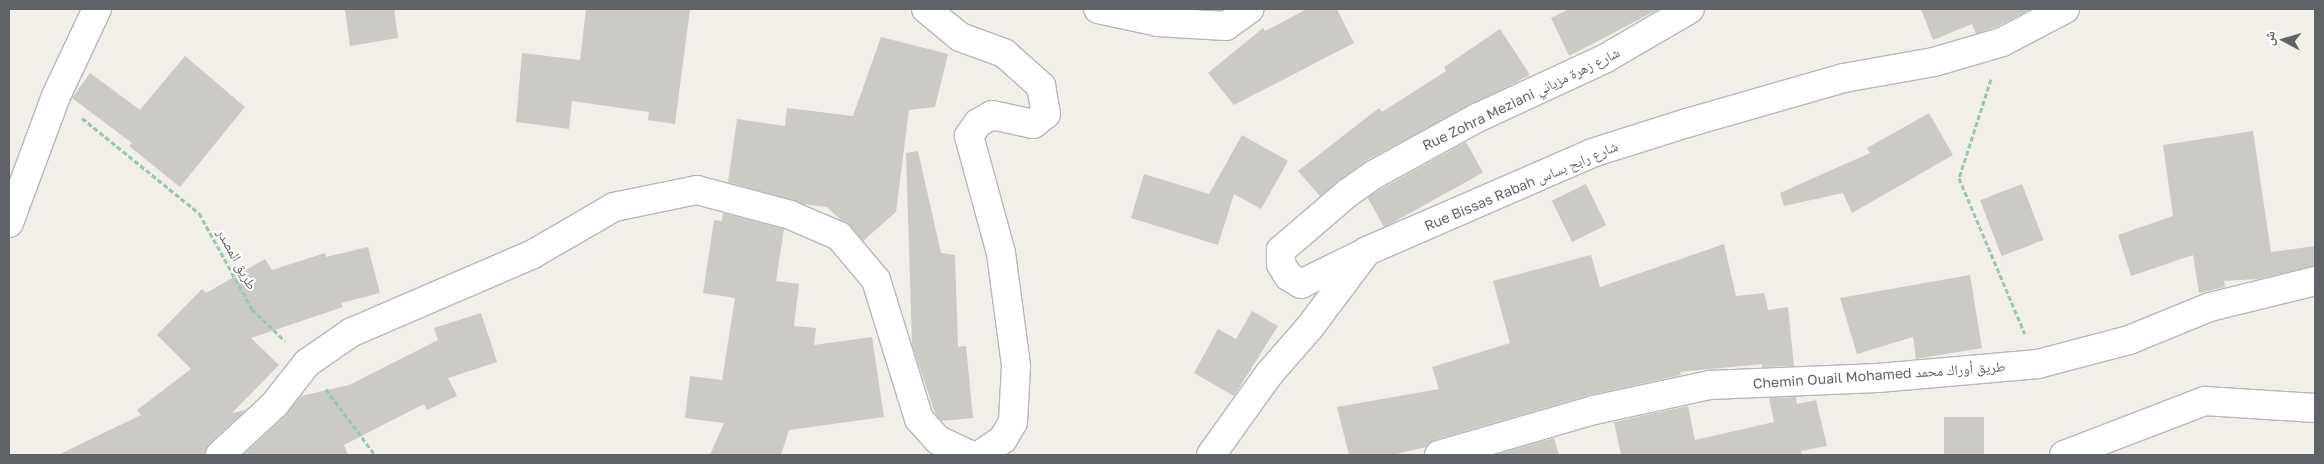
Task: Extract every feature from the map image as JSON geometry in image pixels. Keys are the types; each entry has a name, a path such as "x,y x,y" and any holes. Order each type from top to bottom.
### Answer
{"street":[{"path":"9,223 56,96 97,9"},
{"path":"926,9 960,37 1004,53 1041,86 1046,114 1033,124 992,115 978,123 970,136 1002,253 1016,366 1013,422 1003,439 980,455"},
{"path":"1098,9 1158,22 1226,26 1250,9"},
{"name":"Rue Zohra Meziani شارع زهرة مزياني","path":"1367,251 1301,284 1288,276 1282,264 1281,250 1349,192 1375,174 1477,118 1606,58 1690,9"},
{"name":"Rue Bissas Rabah شارع رابح بساس","path":"1211,455 1269,374 1310,327 1367,251 1602,150 1844,78 1934,62 2002,42 2065,9"},
{"path":"220,455 274,405 307,363 352,332 533,254 614,207 697,190 790,216 839,236 876,280 919,418 938,440 970,455"},
{"name":"Chemin Ouail Mohamed طريق أوراك محمد","path":"1438,455 1594,410 1710,385 1878,378 2038,364 2129,340 2210,307 2315,281"},
{"path":"2064,455 2206,401 2315,408"}],"path":[{"path":"2002,42 1959,178 2038,364"},
{"name":"طريق المصدر","path":"56,96 199,213 252,310 307,363 375,455"}],"building":[{"path":"345,9 394,9 398,38 350,46"},
{"path":"586,9 690,9 675,124 648,120 649,112 572,101 569,129 516,122 522,53 580,60"},
{"path":"1307,9 1337,9 1354,43 1234,105 1208,73 1263,28 1265,31"},
{"path":"1569,9 1659,9 1569,56 1551,18"},
{"path":"1921,9 2032,9 1996,27 1976,34 1972,24 1933,40"},
{"path":"1500,29 1530,75 1367,160 1320,196 1298,171 1379,108 1382,112 1446,71 1444,67"},
{"path":"881,37 948,54 935,107 909,110 896,212 863,241 827,207 803,204 728,182 737,119 785,126 787,108 853,116"},
{"path":"185,56 245,107 180,187 129,146 132,143 72,98 90,73 140,110"},
{"path":"1929,113 1953,155 1852,213 1843,193 1784,206 1780,193 1870,153 1867,148"},
{"path":"2253,131 2271,252 2315,246 2315,266 2258,279 2224,281 2225,287 2199,293 2193,255 2131,276 2118,235 2173,216 2163,145"},
{"path":"1242,135 1288,161 1261,209 1234,194 1218,245 1131,218 1144,174 1209,194"},
{"path":"1466,142 1483,173 1384,227 1367,197"},
{"path":"918,151 941,253 955,255 958,347 966,346 973,418 941,421 935,413 912,345 906,153"},
{"path":"1586,184 1606,225 1572,242 1552,201"},
{"path":"2022,184 2044,240 2001,256 1980,200"},
{"path":"723,213 784,229 776,281 799,284 794,326 816,328 814,345 872,337 884,417 789,430 781,455 710,455 724,423 685,418 690,376 722,380 735,298 703,293 714,220 722,221"},
{"path":"1724,244 1736,296 1764,293 1768,310 1788,307 1794,366 1762,367 1762,364 1680,372 1681,375 1590,395 1435,440 1426,447 1392,455 1349,455 1337,407 1439,389 1432,367 1510,343 1493,281 1591,255 1600,287"},
{"path":"368,247 380,293 341,303 343,307 251,338 279,365 232,413 246,410 209,444 205,455 58,455 141,415 137,410 191,369 157,335 202,289 206,293 265,259 272,270 325,253 326,257"},
{"path":"1970,275 1982,348 1916,359 1913,337 1857,354 1840,298"},
{"path":"1252,311 1278,326 1234,396 1194,373 1218,329 1236,339"},
{"path":"481,313 497,362 448,378 457,396 427,410 424,404 344,445 348,455 243,455 285,416 301,396 349,385 438,340 434,328"},
{"path":"1796,397 1797,404 1816,400 1827,446 1801,451 1802,455 1621,455 1614,422 1688,406 1695,440 1774,422 1769,398"},
{"path":"1944,417 1984,417 1984,455 1944,455"},
{"path":"1554,438 1559,455 1494,455"}]}
